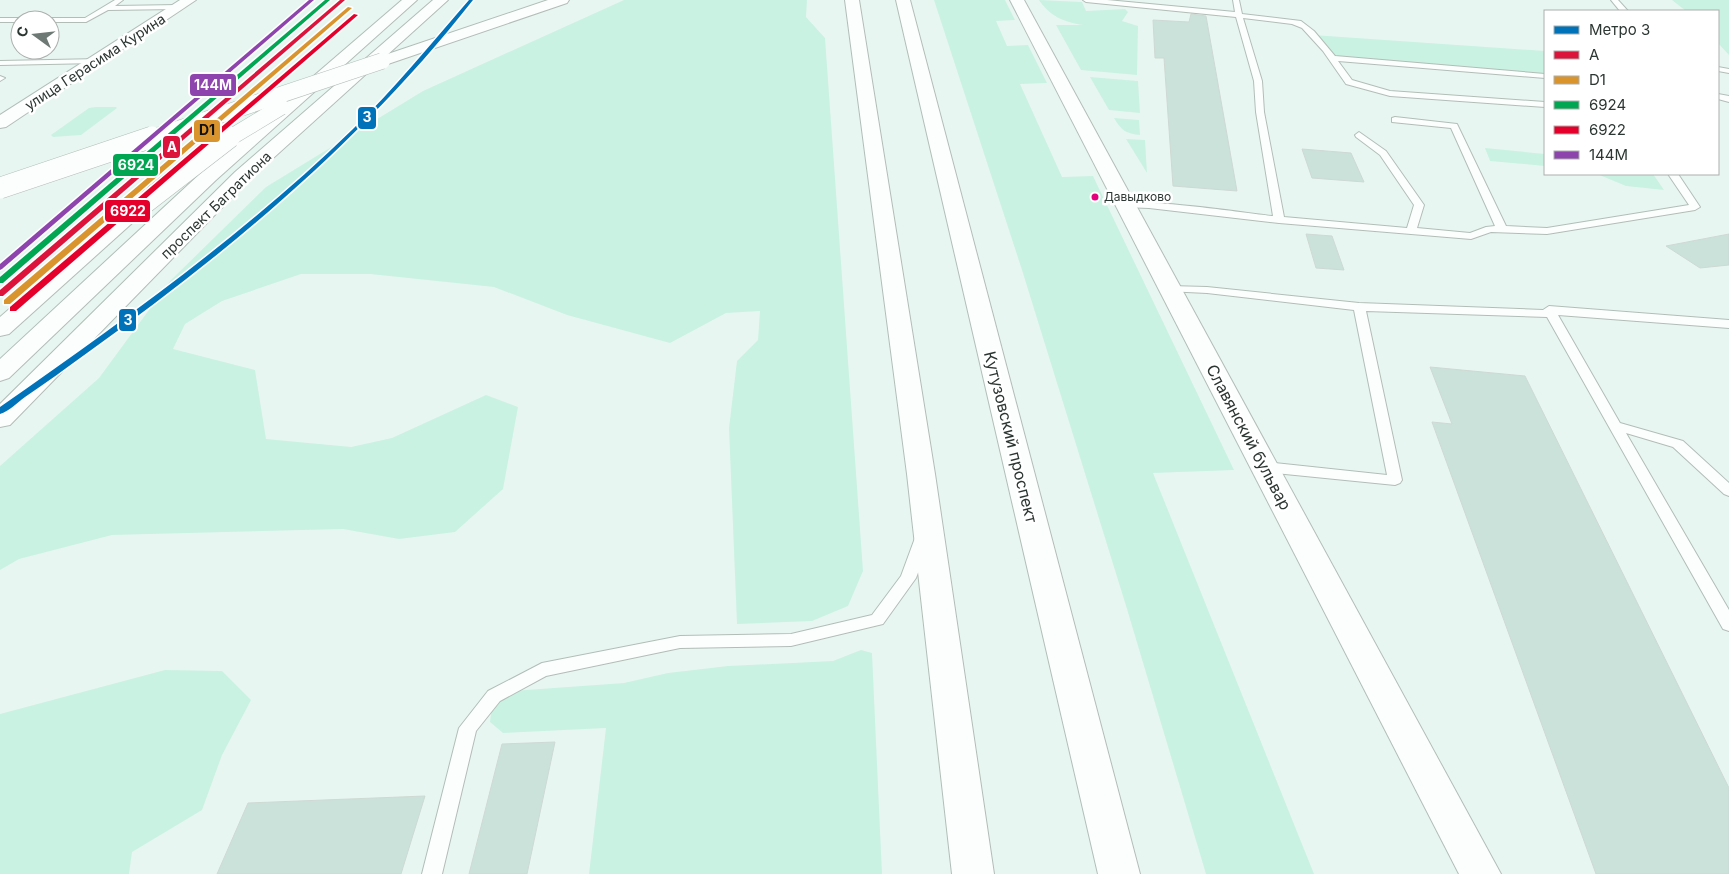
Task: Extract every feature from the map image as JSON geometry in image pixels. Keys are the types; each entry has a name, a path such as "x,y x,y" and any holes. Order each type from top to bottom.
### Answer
{"main road":[{"name":"проспект Багратиона","path":"0,373 209,176 410,0"},
{"name":"проспект Багратиона","path":"0,419 242,176 441,0"},
{"path":"0,188 562,0"},
{"path":"852,0 928,526 973,874"},
{"name":"Кутузовский проспект","path":"903,0 1119,874"},
{"name":"Славянский бульвар","path":"1017,0 1480,874"},
{"name":"улица Герасима Курина","path":"0,123 184,4"},
{"path":"0,329 133,212 201,158 264,115 382,61"}],"lane":[{"path":"60,20 86,20 120,0"},
{"path":"1086,0 1239,15 1299,24 1313,35 1334,58 1349,82 1390,93 1544,105"},
{"path":"1236,0 1258,82 1260,112 1276,194 1278,220"},
{"path":"1614,0 1623,10"},
{"path":"107,8 184,4"},
{"path":"1334,58 1544,76"},
{"path":"0,63 97,61"},
{"path":"1395,120 1454,126 1502,230"},
{"path":"1360,135 1383,153 1419,205 1411,232"},
{"path":"1127,205 1149,205 1278,220 1471,236 1490,229 1547,231 1695,207 1674,175"},
{"path":"1170,289 1207,290 1359,307 1552,314"},
{"path":"1265,467 1395,480 1359,307"},
{"path":"1729,324 1549,310 1729,624"},
{"path":"1617,426 1678,444 1729,491"},
{"path":"432,874 468,728 494,696 542,670 680,642 791,640 877,620 908,578 928,526"}],"green space":[{"path":"624,0 807,0 806,17 825,38 863,571 848,606 812,621 737,624 729,428 737,361 758,340 760,311 726,313 670,343 567,315 494,287 370,274 301,274 222,301 185,324 173,349 255,370 266,439 351,447 392,438 486,395 518,407 503,489 455,532 399,539 343,529 112,535 19,559 0,570 0,466 99,378 171,280 266,187 423,91"},
{"path":"934,0 1005,0 1015,20 996,21 1007,46 1028,45 1047,83 1020,84 1062,177 1093,176 1234,470 1153,473 1314,874 1206,874 1127,609 1022,270"},
{"path":"1039,0 1082,2 1086,11 1125,9 1128,12 1122,21 1138,26 1137,75 1081,70 1056,25 1083,25 1069,22 1052,14"},
{"path":"1672,0 1729,0 1729,55 1719,44 1719,10 1685,10"},
{"path":"1313,35 1544,51 1544,76 1333,58"},
{"path":"1090,77 1138,81 1140,113 1109,110"},
{"path":"89,108 117,108 81,135 53,137 51,135"},
{"path":"1114,118 1139,120 1140,135 1124,131"},
{"path":"1126,139 1145,140 1147,173"},
{"path":"1485,148 1544,154 1544,166 1490,161"},
{"path":"1599,175 1654,175 1664,190 1626,186"},
{"path":"861,650 872,653 882,874 589,874 606,728 503,733 490,722 492,706 512,691 624,683 668,673 728,666 833,661"},
{"path":"165,670 222,671 251,700 222,755 202,810 132,852 129,874 0,874 0,714"}],"building":[{"path":"1191,14 1206,16 1237,191 1173,186 1164,58 1155,58 1153,20 1189,22"},
{"path":"1302,149 1351,153 1364,182 1312,178"},
{"path":"1306,234 1332,236 1344,270 1316,268"},
{"path":"1729,234 1729,265 1700,268 1666,246"},
{"path":"1430,367 1525,376 1729,788 1729,874 1596,874 1432,422 1452,424"},
{"path":"555,742 527,874 469,874 502,744"},
{"path":"425,796 401,874 217,874 248,803"}],"metro line":[{"name":"3","path":"0,411 184,278 272,207 355,130 471,0"}],"transit line":[{"name":"144М","path":"0,268 312,0"},
{"name":"6924","path":"0,281 328,0"},
{"name":"A","path":"0,294 343,0"},
{"name":"D1","path":"7,302 350,8"},
{"name":"6922","path":"13,309 356,15"}],"place":[{"name":"Давыдково","path":"1095,197"}]}
